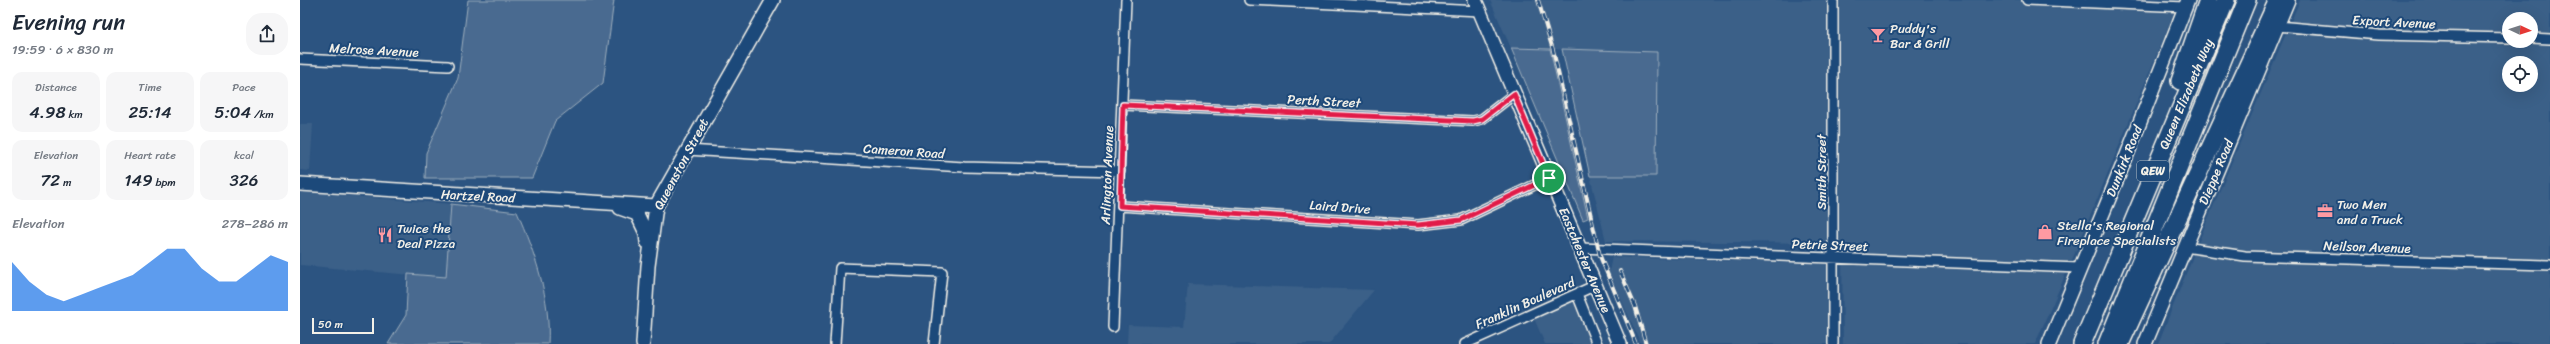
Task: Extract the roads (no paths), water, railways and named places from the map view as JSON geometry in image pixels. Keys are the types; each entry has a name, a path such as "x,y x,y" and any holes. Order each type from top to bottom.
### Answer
{"highway":[{"path":"2167,136 2176,91 2208,0"},
{"name":"Queen Elizabeth Way","path":"2082,344 2167,136 2226,0"},
{"name":"Queen Elizabeth Way","path":"2107,344 2247,0"},
{"path":"2120,344 2278,0"}],"street":[{"name":"Queenston Street","path":"644,344 648,266 656,206 773,0"},
{"name":"Arlington Avenue","path":"1113,327 1120,206 1126,0"},
{"path":"1249,0 1478,6"},
{"name":"Smith Street","path":"1832,0 1835,258 1833,344"},
{"path":"2027,0 2186,3"},
{"name":"Dieppe Road","path":"2145,344 2288,0"},
{"name":"Dunkirk Road","path":"2049,344 2186,3"},
{"name":"Eastchester Avenue","path":"1478,6 1620,344"},
{"name":"Export Avenue","path":"2277,26 2379,35 2502,38"},
{"path":"2538,38 2550,39"},
{"name":"Melrose Avenue","path":"300,59 448,66"},
{"name":"Perth Street","path":"1123,105 1473,121 1482,119 1514,94"},
{"name":"Cameron Road","path":"687,150 964,167 1120,171"},
{"name":"Laird Drive","path":"1120,206 1418,225 1461,220 1549,178"},
{"name":"Hartzel Road","path":"300,184 656,206"},
{"path":"600,203 629,210 642,220 646,233 648,266"},
{"name":"Neilson Avenue","path":"2185,247 2245,256 2550,265"},
{"name":"Petrie Street","path":"1580,248 2080,268"},
{"path":"835,344 840,268 942,272 934,344"},
{"name":"Franklin Boulevard","path":"1465,344 1482,340 1596,285"},
{"name":"Eastchester Avenue","path":"1577,294 1597,344"}],"railway":[{"path":"1538,0 1553,50 1600,256 1636,344"},
{"path":"1620,271 1635,306 1646,344"}],"place":[{"name":"Puddy's Bar & Grill","path":"1878,35"},
{"name":"Two Men and a Truck","path":"2325,211"},
{"name":"Stella's Regional Fireplace Specialists","path":"2045,232"},
{"name":"Twice the Deal Pizza","path":"385,235"}]}
